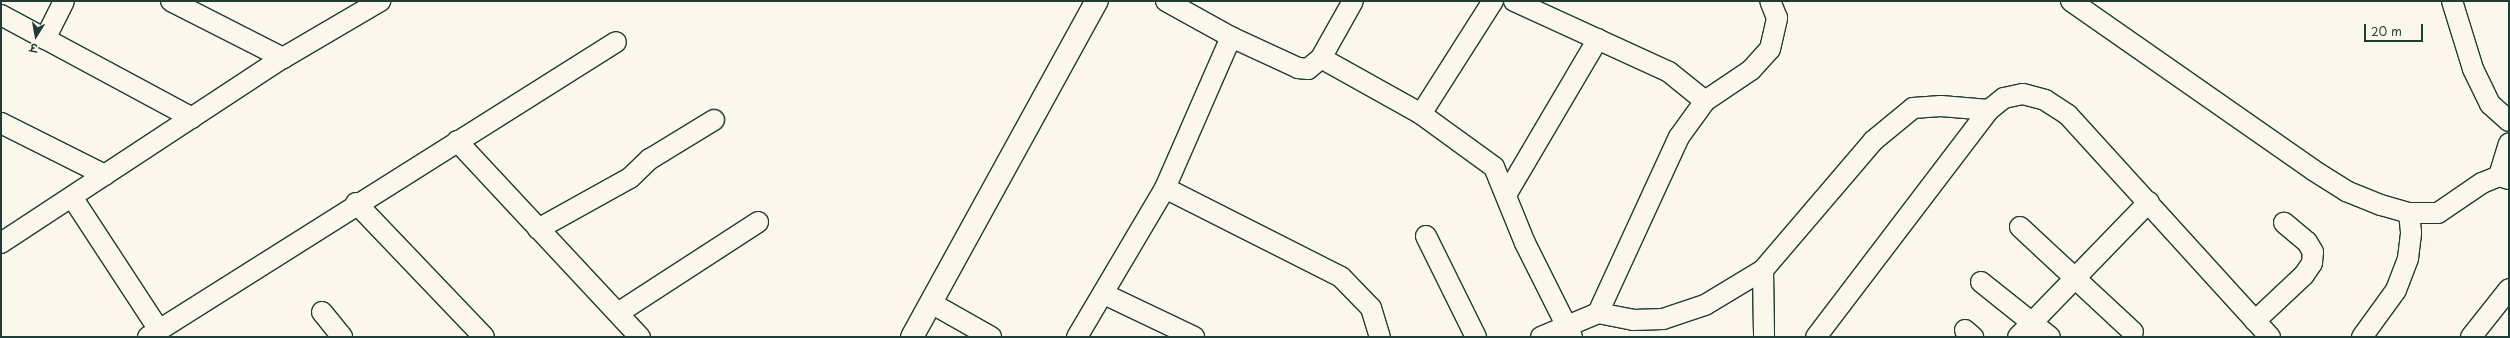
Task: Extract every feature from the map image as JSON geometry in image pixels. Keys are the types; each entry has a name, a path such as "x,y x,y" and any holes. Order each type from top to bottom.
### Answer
{"street":[{"path":"45,39 64,1"},
{"path":"171,1 283,58"},
{"path":"1,243 283,58 380,1"},
{"path":"912,337 1097,1"},
{"path":"1166,1 1231,37 1298,68 1308,69 1321,58 1353,1"},
{"path":"1421,114 1493,1"},
{"path":"1514,1 1669,72 1705,101"},
{"path":"1541,337 1569,331 1598,313 1664,166 1705,101 1751,70 1770,49 1777,18 1770,1"},
{"path":"2071,1 2312,170 2346,190 2409,213 2438,213 2504,177 2509,143"},
{"path":"2452,1 2473,69 2490,104 2509,121"},
{"path":"1,15 192,118"},
{"path":"1078,337 1165,188 1231,37"},
{"path":"1506,195 1598,39"},
{"path":"72,197 154,333 356,204 616,42"},
{"path":"1321,58 1421,114 1485,158 1494,167 1525,243 1569,331"},
{"path":"1816,337 1989,110 2004,98 2023,94 2045,100 2068,115 2270,337"},
{"path":"1598,313 1633,328 1683,315 1763,270 1873,141 1894,122 1913,108 1941,106 1989,110"},
{"path":"538,229 630,178 650,159 714,120"},
{"path":"1,123 105,175"},
{"path":"457,141 640,337"},
{"path":"1165,188 1341,277 1371,308 1380,337"},
{"path":"2018,337 2148,202"},
{"path":"356,204 484,337"},
{"path":"2362,337 2396,290 2406,264 2411,232 2409,213"},
{"path":"618,313 758,222"},
{"path":"2255,321 2304,275 2312,263 2313,252 2307,242 2284,222"},
{"path":"2020,227 2076,277 2133,332"},
{"path":"1426,236 1476,337"},
{"path":"1763,270 1764,337"},
{"path":"1981,282 2050,337"},
{"path":"2471,337 2509,289"},
{"path":"1104,294 1194,337"},
{"path":"931,303 991,337"},
{"path":"322,312 342,337"}]}
